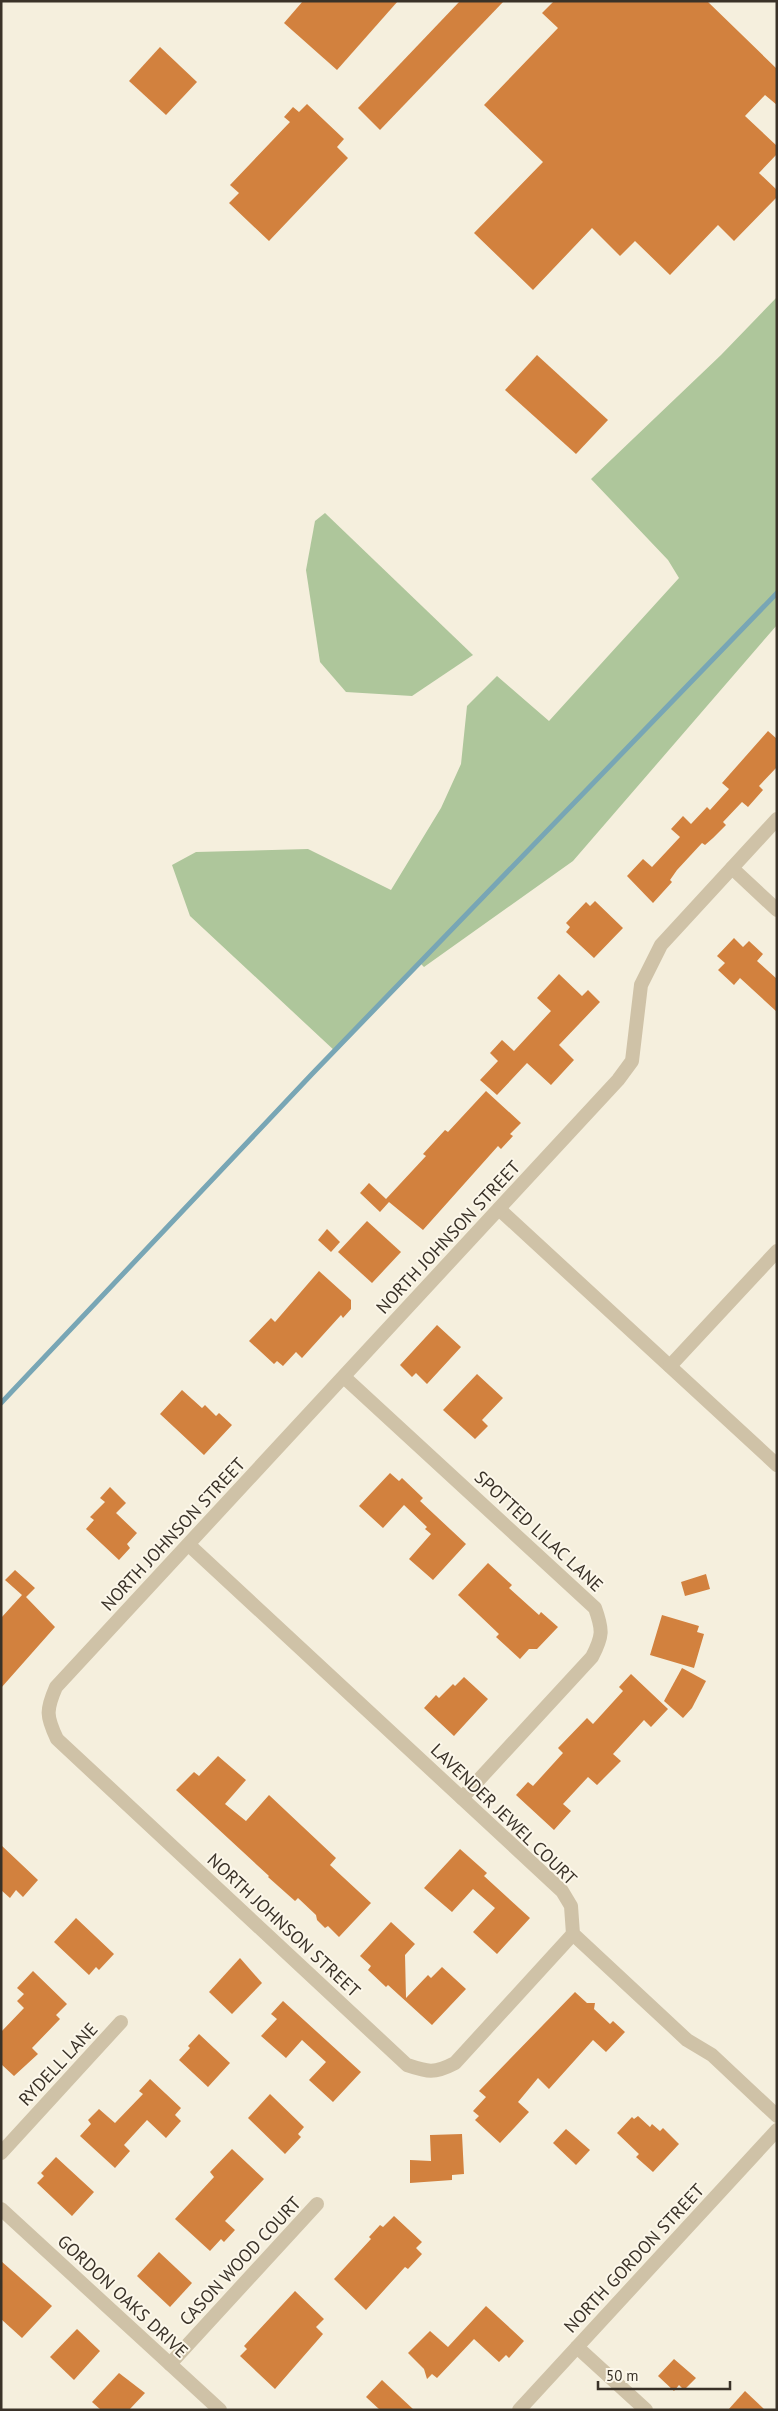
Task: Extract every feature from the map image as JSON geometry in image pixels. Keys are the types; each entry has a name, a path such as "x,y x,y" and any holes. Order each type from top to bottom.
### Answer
{"street":[{"name":"NORTH JOHNSON STREET","path":"573,1934 455,2063 438,2072 423,2070 407,2064 57,1739 48,1720 49,1704 56,1687 189,1546 611,1087 632,1060 641,985 648,967 661,945 777,819"},
{"path":"732,868 777,910"},
{"path":"498,1209 777,1465"},
{"path":"670,1366 777,1252"},
{"name":"SPOTTED LILAC LANE","path":"344,1377 595,1608 601,1624 602,1639 592,1657 462,1798"},
{"name":"LAVENDER JEWEL COURT","path":"189,1546 562,1891 571,1906 573,1934"},
{"path":"573,1934 687,2040 712,2055 777,2116"},
{"name":"RYDELL LANE","path":"1,2153 121,2022"},
{"name":"NORTH GORDON STREET","path":"519,2410 777,2130"},
{"name":"CASON WOOD COURT","path":"170,2364 317,2204"},
{"name":"GORDON OAKS DRIVE","path":"1,2209 220,2410"},
{"path":"577,2347 646,2410"}],"green space":[{"path":"777,297 777,625 573,861 424,967 420,963 336,1052 190,916 172,865 196,852 308,849 391,890 441,808 461,764 467,706 497,676 549,721 679,578 668,560 591,479 721,355"},
{"path":"325,513 473,655 412,696 346,692 320,662 306,570 315,521"}],"building":[{"path":"303,1 398,1 337,70 284,23"},
{"path":"460,1 504,1 380,130 358,108"},
{"path":"554,1 707,1 777,69 777,105 765,95 745,116 777,146 777,154 759,173 777,190 777,197 734,241 718,225 670,275 635,241 620,256 592,228 533,290 474,233 543,162 484,105 558,28 542,13"},
{"path":"160,47 197,82 166,115 129,81"},
{"path":"307,104 344,139 337,147 348,158 269,241 229,203 239,193 230,185 290,122 284,117 293,107 299,112"},
{"path":"537,355 608,420 576,454 505,390"},
{"path":"768,731 777,739 777,767 759,786 763,790 748,807 742,802 723,822 726,825 705,845 702,843 677,870 670,880 672,882 653,903 627,876 643,859 652,867 680,837 671,829 683,816 691,824 707,807 710,810 729,789 722,783"},
{"path":"595,901 623,928 594,958 566,932 570,927 566,923 586,902 590,906"},
{"path":"734,938 743,947 749,941 763,954 757,961 777,979 777,1012 740,978 734,985 718,970 725,963 717,956"},
{"path":"559,974 582,996 588,990 600,1002 559,1045 574,1060 551,1085 527,1063 497,1095 480,1080 498,1061 490,1053 502,1040 514,1051 551,1011 537,998"},
{"path":"486,1091 521,1123 510,1134 513,1136 501,1149 498,1146 423,1230 389,1202 380,1212 360,1193 369,1183 386,1199 426,1156 423,1154 445,1130 448,1132"},
{"path":"367,1221 401,1252 372,1283 338,1252"},
{"path":"327,1229 340,1242 331,1252 318,1240"},
{"path":"319,1271 351,1300 351,1309 343,1318 341,1315 302,1358 296,1352 283,1366 277,1361 274,1364 249,1341 271,1318 275,1322"},
{"path":"437,1325 461,1347 427,1384 416,1373 412,1377 400,1365"},
{"path":"477,1374 503,1398 482,1420 488,1426 475,1439 443,1410"},
{"path":"182,1390 202,1408 205,1405 216,1416 219,1413 232,1425 204,1455 160,1414"},
{"path":"390,1473 399,1481 402,1478 423,1498 420,1501 466,1544 433,1580 409,1559 431,1534 425,1529 427,1527 404,1505 383,1528 359,1506"},
{"path":"110,1487 126,1503 116,1513 137,1533 127,1544 130,1548 119,1560 86,1529 94,1520 90,1517 105,1502 100,1498"},
{"path":"488,1563 512,1585 509,1588 539,1615 541,1612 558,1627 537,1649 529,1649 520,1659 496,1637 499,1634 458,1595"},
{"path":"15,1570 35,1588 26,1597 55,1627 1,1688 1,1618 22,1595 5,1580"},
{"path":"706,1574 710,1589 685,1596 681,1582"},
{"path":"662,1615 699,1626 697,1632 704,1634 694,1668 650,1655"},
{"path":"682,1668 706,1681 692,1708 683,1718 664,1701"},
{"path":"631,1674 668,1709 651,1727 644,1720 613,1754 621,1761 597,1785 588,1777 563,1804 571,1811 554,1830 516,1795 528,1782 533,1786 563,1753 558,1748 587,1718 593,1724 623,1691 619,1687"},
{"path":"464,1677 488,1699 454,1736 424,1708 436,1695 439,1698 453,1684 455,1686"},
{"path":"218,1756 246,1780 225,1804 246,1821 269,1795 336,1858 330,1865 371,1903 339,1937 328,1926 325,1928 317,1920 316,1915 298,1898 295,1901 268,1877 176,1790 194,1772 199,1776"},
{"path":"1,1845 38,1880 23,1897 16,1890 10,1898 1,1890"},
{"path":"460,1849 487,1873 484,1876 530,1918 497,1954 473,1932 495,1908 473,1889 452,1912 424,1888"},
{"path":"76,1918 114,1954 99,1970 96,1967 89,1975 54,1942"},
{"path":"391,1922 415,1944 405,1955 406,1998 428,1975 431,1978 442,1967 466,1989 432,2025 388,1985 386,1987 368,1970 371,1966 360,1956"},
{"path":"240,1958 262,1983 232,2014 209,1992"},
{"path":"33,1971 67,2004 56,2015 60,2019 32,2048 38,2054 14,2076 1,2064 1,2032 24,2008 17,2001 24,1994 17,1988"},
{"path":"575,1992 587,2003 595,2003 594,2009 610,2024 613,2021 625,2032 606,2052 593,2040 549,2089 538,2078 518,2102 529,2112 500,2143 475,2120 479,2116 473,2111 486,2097 479,2091"},
{"path":"283,2001 361,2072 333,2102 309,2080 326,2062 302,2040 286,2058 261,2036 277,2019 271,2014"},
{"path":"199,2034 230,2063 208,2087 179,2060"},
{"path":"150,2079 181,2108 175,2115 181,2121 166,2138 147,2120 124,2145 130,2151 115,2168 80,2136 91,2124 88,2120 99,2109 115,2123 143,2094 139,2091"},
{"path":"270,2094 304,2127 298,2134 301,2137 285,2154 248,2118"},
{"path":"638,2116 650,2127 652,2124 660,2131 663,2128 679,2144 653,2172 636,2157 639,2154 617,2133 632,2117 634,2119"},
{"path":"566,2129 590,2150 576,2165 553,2143"},
{"path":"462,2134 464,2174 452,2175 452,2180 410,2183 410,2160 431,2161 430,2135"},
{"path":"232,2149 264,2179 225,2221 235,2230 224,2242 221,2239 210,2251 175,2219 214,2177 210,2172"},
{"path":"56,2157 94,2192 72,2216 37,2183 44,2176 41,2173"},
{"path":"394,2216 422,2242 416,2248 422,2254 408,2269 405,2267 366,2310 334,2279 371,2239 369,2237 380,2225 383,2227"},
{"path":"159,2252 192,2283 170,2307 137,2276"},
{"path":"1,2261 52,2306 22,2338 1,2319"},
{"path":"295,2291 324,2319 316,2327 323,2334 275,2389 240,2356 247,2349 244,2346"},
{"path":"486,2306 524,2341 509,2358 506,2355 499,2362 474,2339 437,2378 432,2374 427,2379 424,2369 408,2353 430,2331 448,2347"},
{"path":"77,2329 100,2351 74,2380 50,2357"},
{"path":"674,2359 696,2378 684,2390 679,2385 674,2391 658,2376"},
{"path":"119,2373 145,2393 129,2410 101,2410 92,2402"},
{"path":"382,2380 414,2410 380,2410 366,2397"},
{"path":"745,2391 765,2410 728,2410"}],"waterway":[{"path":"1,1403 312,1074 777,593"}]}
